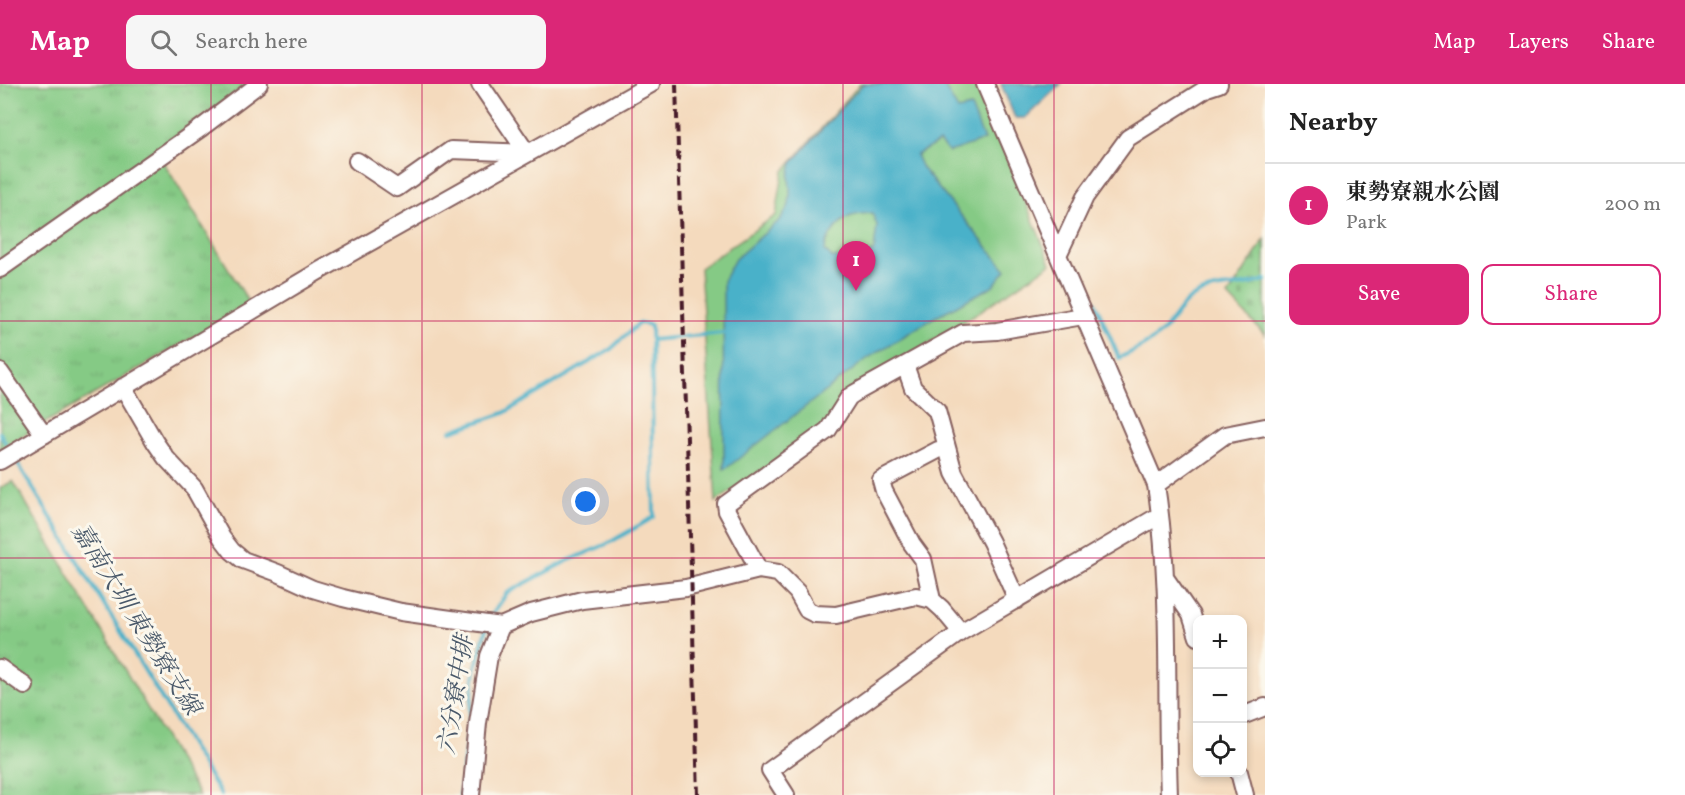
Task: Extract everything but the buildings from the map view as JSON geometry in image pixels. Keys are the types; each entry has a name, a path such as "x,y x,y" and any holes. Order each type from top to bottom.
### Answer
{"street":[{"path":"0,269 201,128 259,84"},
{"path":"480,84 527,153"},
{"path":"0,461 318,271 651,84"},
{"path":"985,84 1156,485 1166,579 1169,795"},
{"path":"1058,255 1084,197 1128,138 1207,88 1219,84"},
{"path":"357,161 397,188 451,150 527,153"},
{"path":"759,570 727,512 726,504 828,430 849,397 963,333 997,331 1083,315"},
{"path":"905,365 912,388 936,411 954,473 992,542 1017,600"},
{"path":"0,372 44,435"},
{"path":"123,387 155,442 166,458 194,488 222,538 232,551 243,560 313,589 343,598 401,612 492,625 582,600 686,588 759,570 778,573 797,592 807,610 815,614 836,615 916,596 932,600 949,615 961,632"},
{"path":"1156,485 1225,435 1265,427"},
{"path":"932,600 923,560 884,491 881,480 938,450"},
{"path":"786,795 770,770 961,632 1160,515"},
{"path":"1166,579 1191,615 1193,622"},
{"path":"471,795 478,723 492,625"},
{"path":"0,668 25,686"},
{"path":"1247,714 1265,707"},
{"path":"1240,777 1245,795"}],"green space":[{"path":"0,84 247,84 156,150 250,304 0,449"},
{"path":"860,84 977,84 1051,264 850,393 825,426 716,502 700,268 776,215 783,172"},
{"path":"1265,239 1265,335 1228,296"},
{"path":"13,481 199,795 0,795 0,488"}],"water":[{"path":"863,84 943,84 958,110 971,107 984,140 949,152 939,142 916,155 922,168 1006,270 993,286 935,317 868,358 724,470 723,281 735,259 781,219 789,205 789,176 792,163","holes":["872,213 877,225 874,250 866,256 832,258 825,251 832,232 849,217"]},
{"path":"1001,84 1061,84 1025,118 1015,118"}],"waterway":[{"path":"1095,302 1119,358 1159,335 1183,305 1193,297 1210,290 1265,280"},
{"path":"451,431 504,413 611,349 639,323 651,325 654,517 607,544 565,562 507,593 489,619"},
{"path":"651,340 723,333"},
{"name":"嘉南大圳 東勢寮支線","path":"0,433 5,442"},
{"name":"嘉南大圳 東勢寮支線","path":"18,464 221,795"},
{"name":"六分寮中排","path":"460,795 475,670 486,629"}],"railway":[{"path":"676,84 698,795"}],"place":[{"name":"東勢寮親水公園","path":"856,291"}]}
